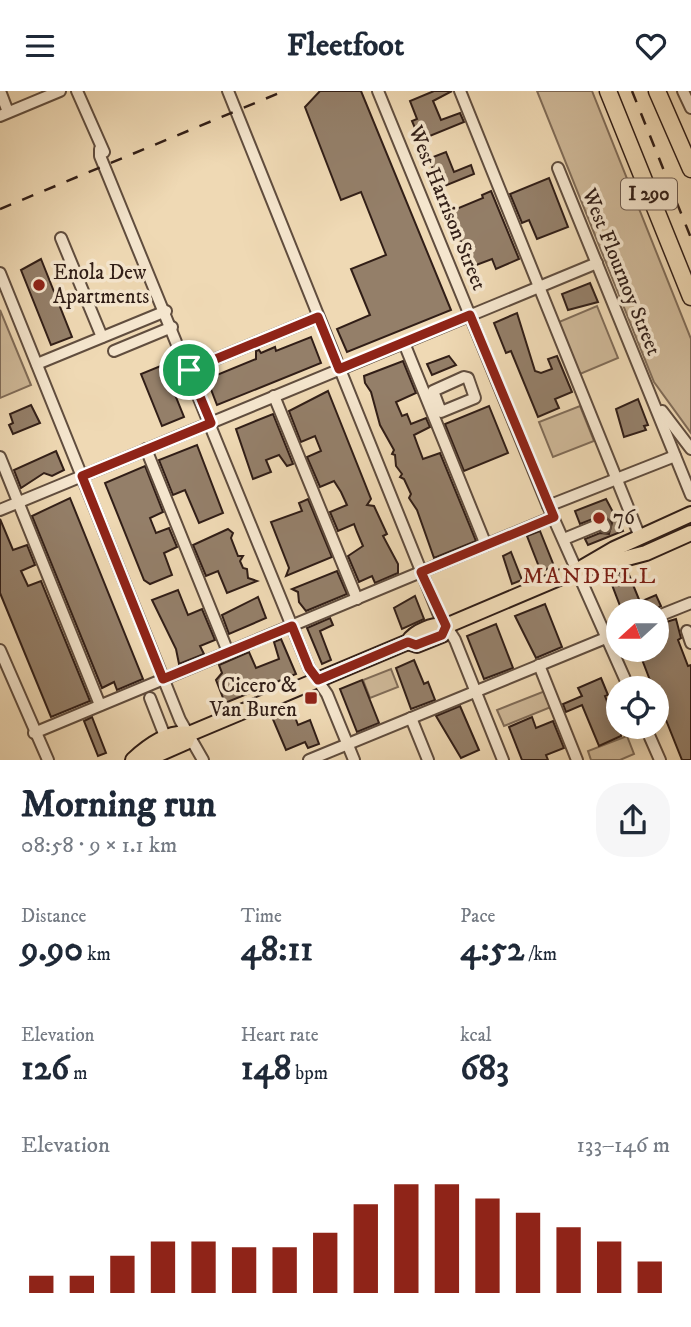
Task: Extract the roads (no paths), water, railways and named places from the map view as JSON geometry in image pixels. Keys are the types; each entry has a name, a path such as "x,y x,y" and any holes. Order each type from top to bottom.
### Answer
{"highway":[{"name":"I 290","path":"608,91 691,297"},
{"name":"I 290","path":"657,91 691,169"}],"main road":[{"path":"578,570 609,538 640,537 691,515"},
{"path":"133,760 148,747 181,732 189,734 408,642 412,636 438,625 446,626 578,570 646,553 691,534"},
{"path":"133,760 152,757 186,742 189,734"}],"street":[{"path":"0,91 4,114 60,91"},
{"path":"77,91 100,149 108,162 112,178 309,668 327,694 354,760"},
{"name":"West Harrison Street","path":"377,91 551,512 606,624"},
{"path":"460,91 640,537"},
{"path":"683,91 691,108"},
{"path":"228,92 421,572 476,691 503,760"},
{"name":"West Flournoy Street","path":"558,168 691,495"},
{"path":"61,238 102,338"},
{"path":"0,510 597,263"},
{"path":"0,272 177,714 204,760"},
{"path":"37,364 166,311"},
{"path":"189,370 318,317"},
{"path":"114,351 172,327"},
{"path":"404,343 486,545"},
{"path":"472,387 495,378"},
{"name":"West Flournoy Street","path":"649,391 691,449"},
{"path":"274,396 357,599"},
{"path":"146,449 228,652"},
{"path":"34,733 486,545 617,479 675,456"},
{"path":"0,457 100,705"},
{"path":"564,539 603,523 609,538"},
{"path":"669,612 691,603"},
{"path":"687,631 691,643"},
{"path":"309,760 606,638"},
{"path":"0,650 48,760"},
{"path":"538,666 577,760"},
{"path":"150,698 166,739"},
{"path":"159,722 177,714"},
{"path":"411,718 428,760"},
{"path":"651,739 660,760"}],"railway":[{"path":"0,209 284,91"},
{"path":"632,91 691,238"}],"place":[{"name":"Enola Dew Apartments","path":"39,285"},
{"name":"76","path":"599,518"},
{"name":"Cicero & Van Buren","path":"311,698"}],"district":[{"name":"MANDELL","path":"590,576"}]}
